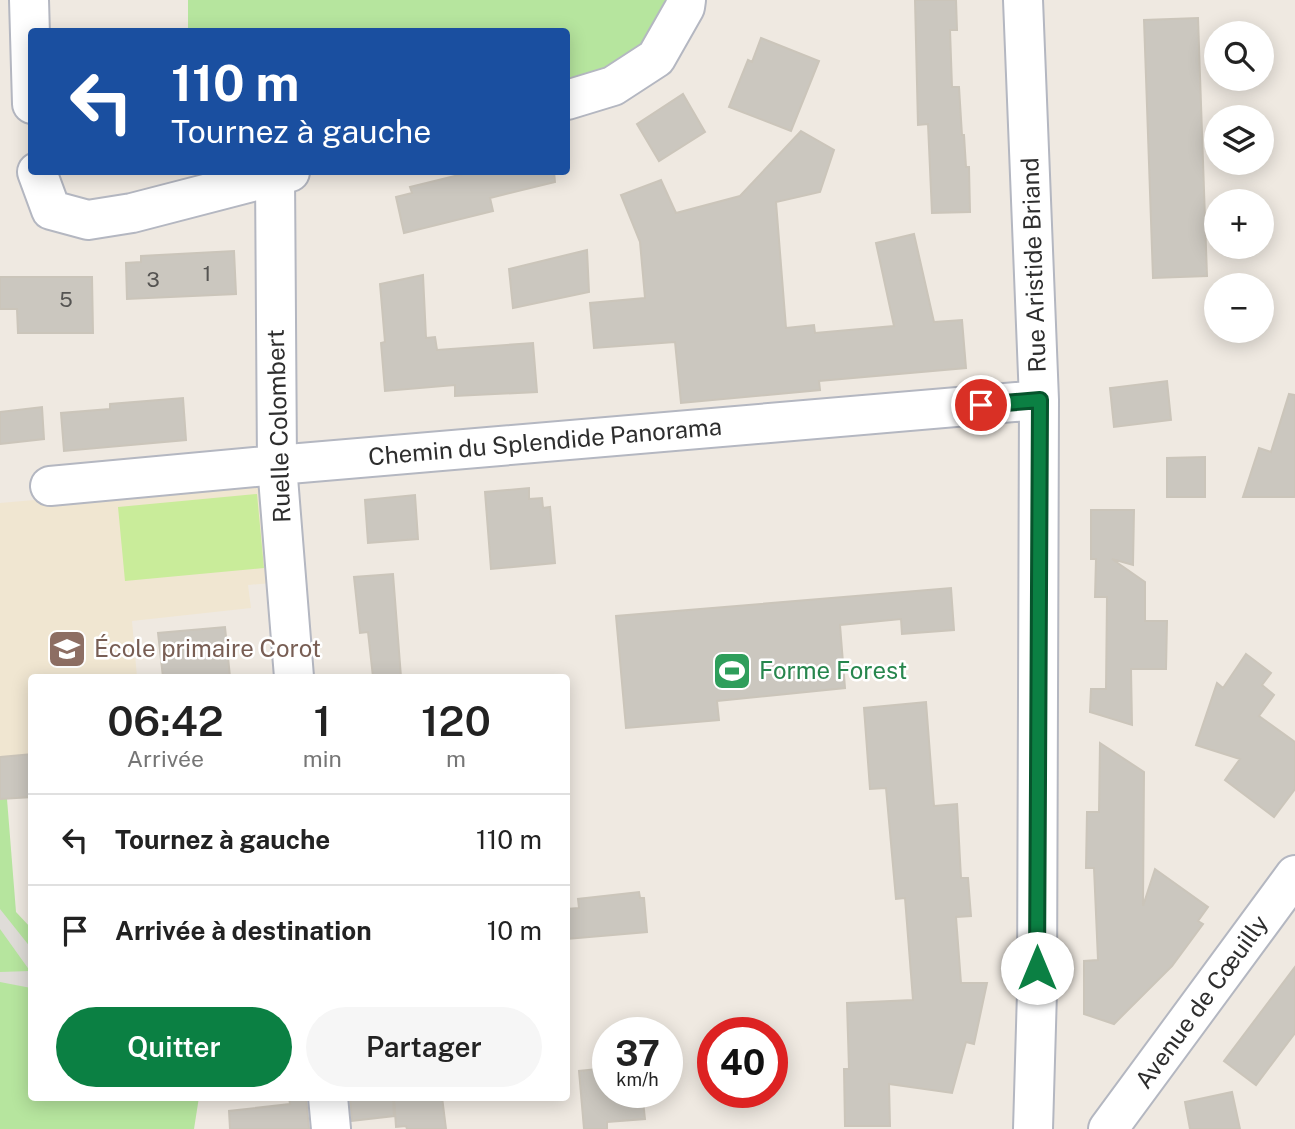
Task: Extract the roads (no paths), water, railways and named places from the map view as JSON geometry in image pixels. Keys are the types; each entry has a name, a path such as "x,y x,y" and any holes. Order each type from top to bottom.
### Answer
{"street":[{"path":"29,0 30,28"},
{"path":"570,99 613,86 656,58 685,7 686,0"},
{"name":"Rue Aristide Briand","path":"1023,0 1040,400 1037,992 1033,1129"},
{"path":"38,175 51,210 88,220 132,213 275,175"},
{"name":"Ruelle Colombert","path":"283,175 277,464 294,674"},
{"name":"Chemin du Splendide Panorama","path":"50,486 277,464 1040,400"},
{"name":"Avenue de Cœuilly","path":"1108,1129 1295,875"},
{"name":"Rue Aristide Briand","path":"1037,992 1060,1129"},
{"path":"328,1101 331,1129"}],"place":[{"name":"École primaire Corot","path":"67,649"},
{"name":"Forme Forest","path":"732,671"}]}
